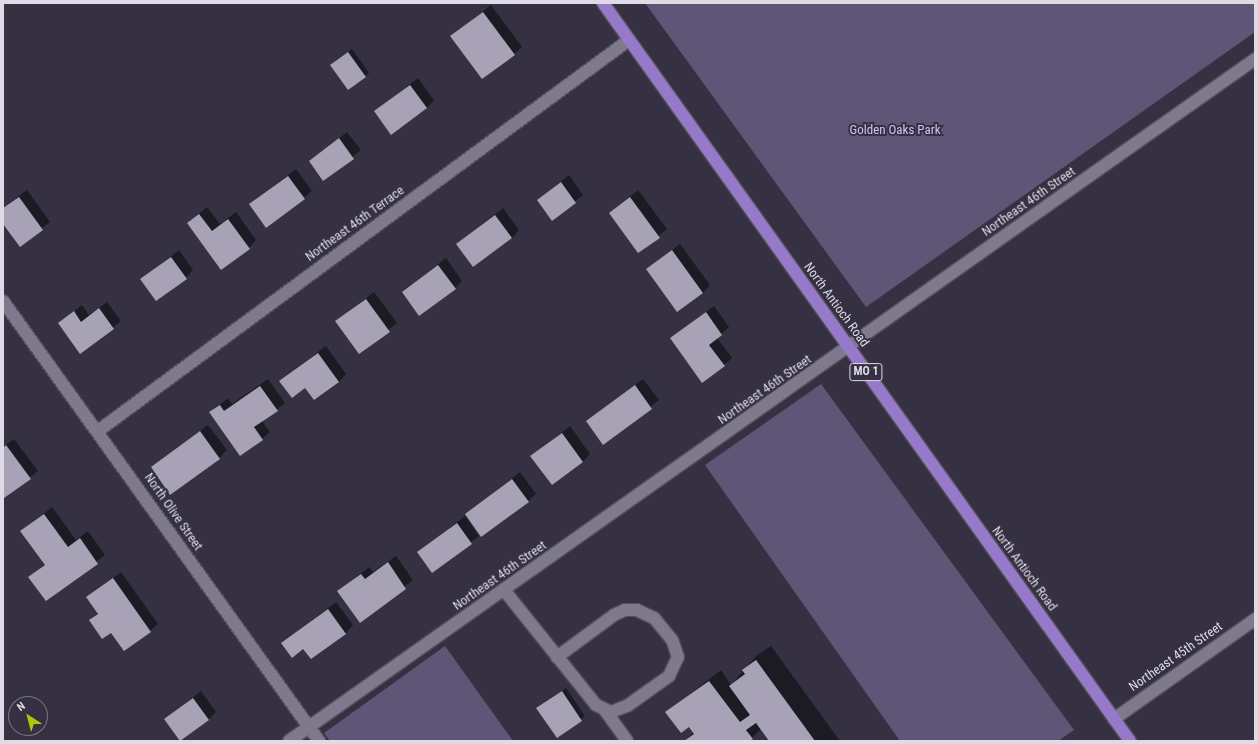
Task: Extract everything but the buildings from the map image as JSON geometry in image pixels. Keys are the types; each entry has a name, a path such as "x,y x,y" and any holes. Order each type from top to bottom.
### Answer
{"main road":[{"name":"North Antioch Road","path":"603,3 1130,741"}],"street":[{"name":"Northeast 46th Terrace","path":"98,431 629,40"},
{"name":"Northeast 46th Street","path":"289,741 849,348 1255,59"},
{"name":"North Olive Street","path":"3,300 318,741"},
{"path":"504,590 557,657 596,705 611,712 627,706 669,676 678,656 672,640 654,618 637,610 625,610 614,615 557,657"},
{"name":"Northeast 45th Street","path":"1114,719 1255,618"},
{"path":"604,708 627,741"}],"green space":[{"name":"Golden Oaks Park","path":"645,3 1255,3 1255,32 866,307"},
{"path":"821,384 1074,730 1058,741 900,741 705,465"},
{"path":"445,646 513,741 330,741 324,733"}]}
